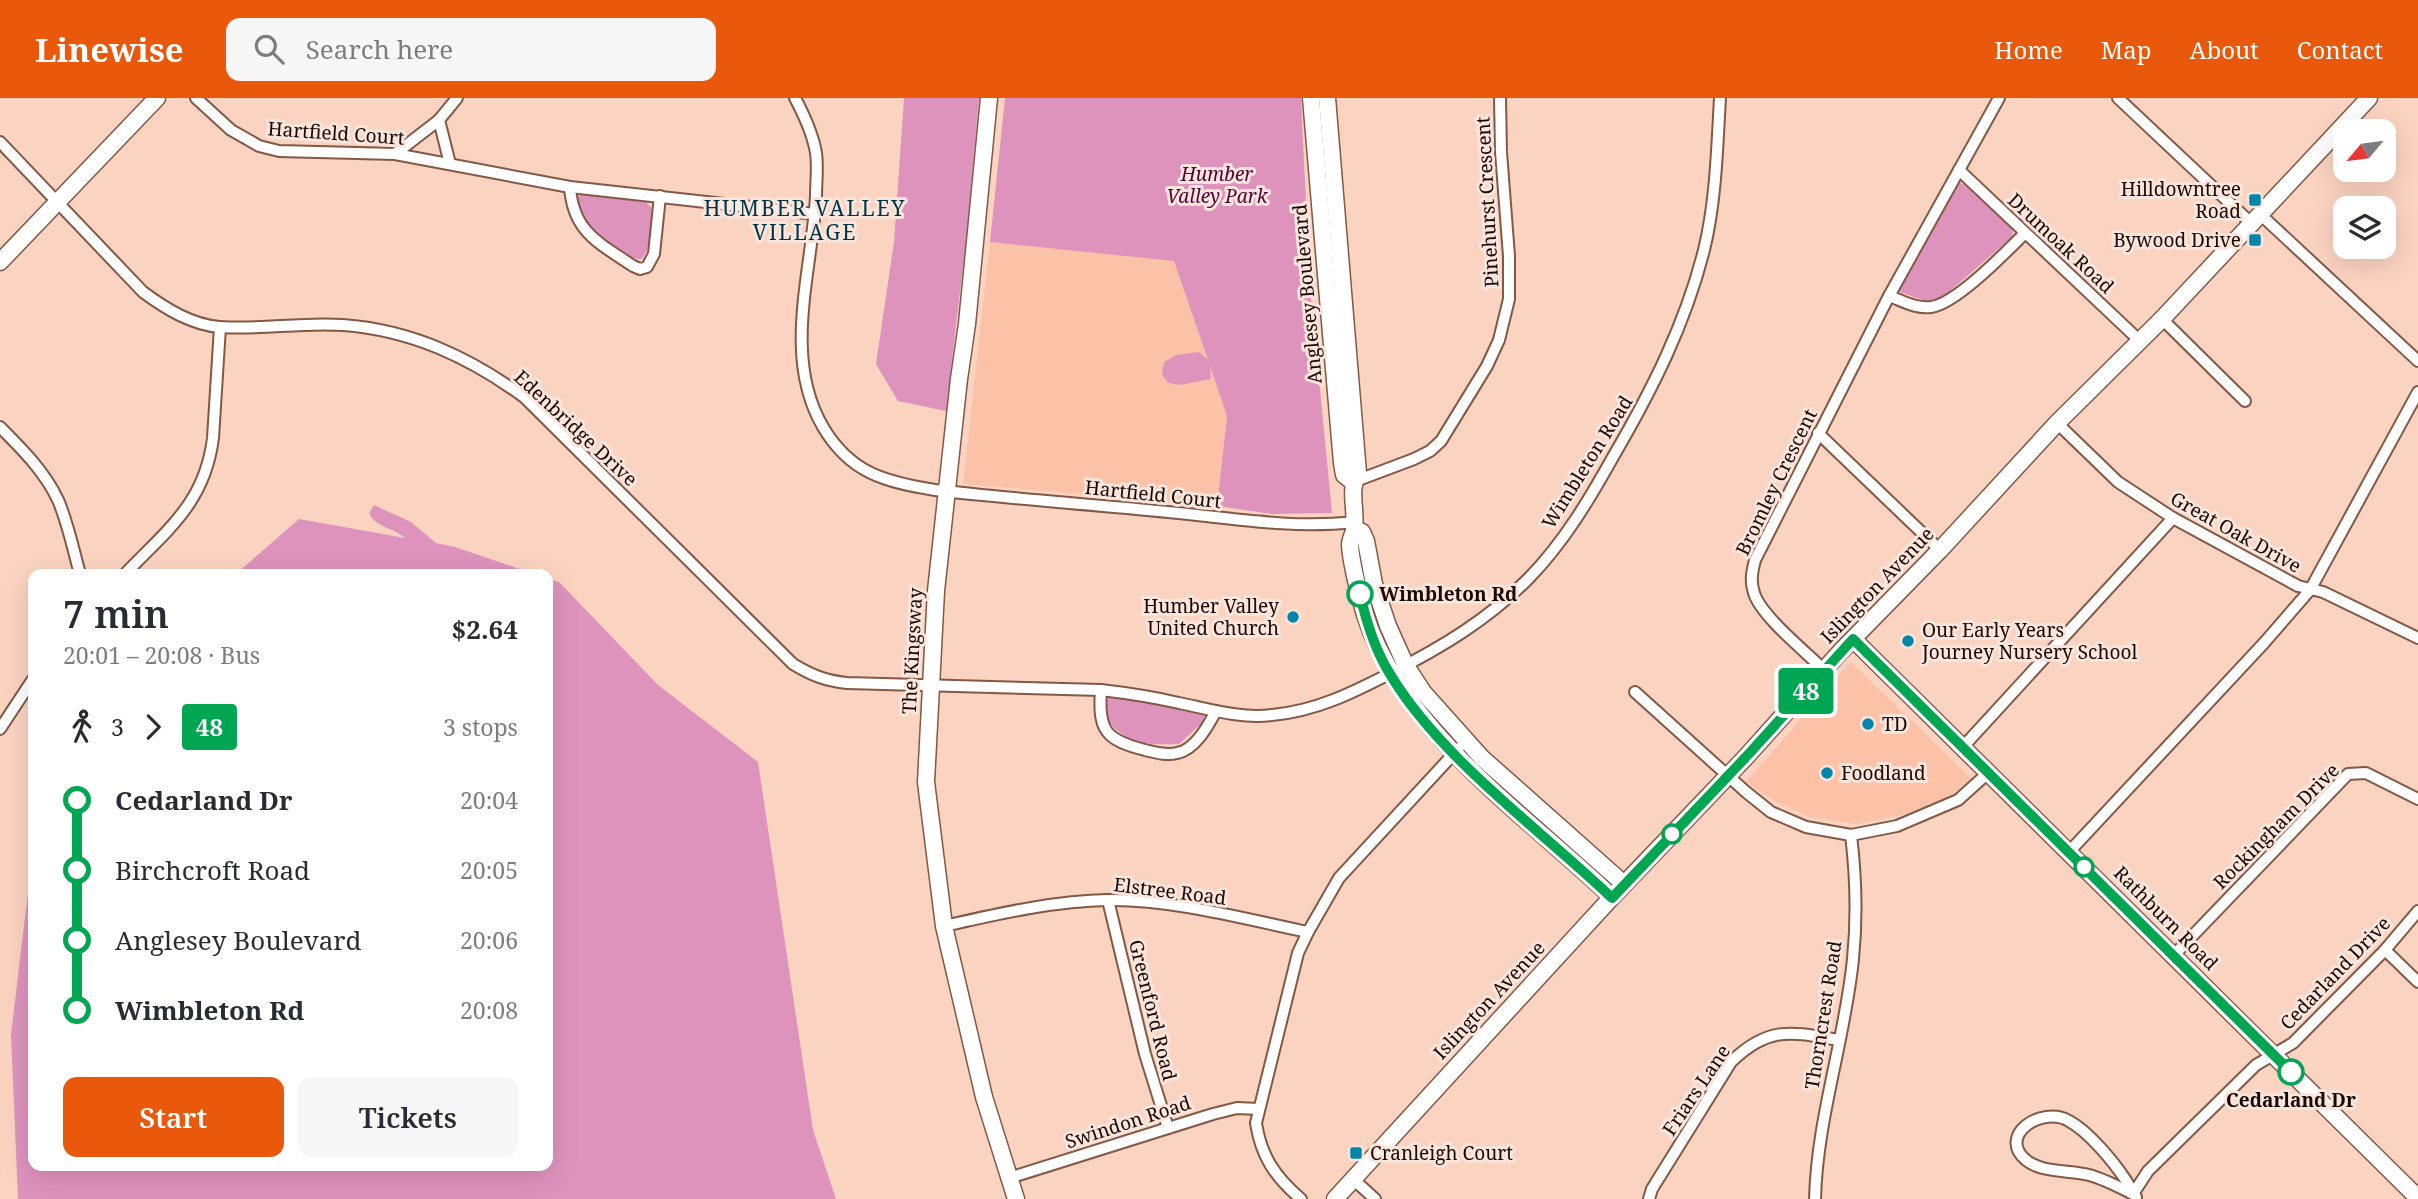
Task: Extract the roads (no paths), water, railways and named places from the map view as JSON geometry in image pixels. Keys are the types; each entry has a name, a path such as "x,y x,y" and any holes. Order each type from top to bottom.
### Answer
{"street":[{"path":"0,262 158,98"},
{"name":"Hartfield Court","path":"197,98 231,130 259,146 279,150 395,154 570,187 815,214"},
{"path":"395,154 439,121 457,98"},
{"name":"Hartfield Court","path":"795,98 810,130 816,153 815,214 801,340 804,380 816,415 828,436 845,456 878,478 898,485 1170,512 1271,525 1354,525"},
{"name":"The Kingsway","path":"989,98 967,324 936,591 926,782 944,926 984,1097 1016,1199"},
{"name":"Anglesey Boulevard","path":"1311,98 1342,463 1344,475 1353,482"},
{"name":"Anglesey Boulevard","path":"1327,98 1359,473 1353,482 1354,525 1350,543 1364,611 1390,674 1428,725 1454,754 1612,898"},
{"name":"Pinehurst Crescent","path":"1353,482 1414,459 1430,451 1441,441 1487,366 1499,341 1509,299 1500,98"},
{"name":"Wimbleton Road","path":"931,687 1101,690 1137,694 1216,711 1269,716 1329,704 1406,666 1462,634 1489,614 1530,577 1581,513 1664,367 1688,309 1704,248 1714,185 1720,98"},
{"name":"Bromley Crescent","path":"1824,670 1762,608 1754,594 1751,578 1755,560 1889,296 2000,98"},
{"path":"2119,98 2418,361"},
{"name":"Islington Avenue","path":"1335,1199 1853,639 1940,550 2057,423 2162,319 2369,98"},
{"path":"439,121 450,164"},
{"name":"Edenbridge Drive","path":"0,142 110,260 153,299 184,317 220,327 344,325 408,336 431,343 470,361 524,397 793,664 828,681 931,687"},
{"name":"Drumoak Road","path":"1959,170 2140,341"},
{"path":"570,187 575,213 587,233 640,269 647,267 654,254 660,196"},
{"path":"1889,296 1913,306 1942,305 1977,278 2025,233"},
{"path":"2162,319 2245,401"},
{"path":"130,569 182,515 201,486 211,456 220,327"},
{"path":"2069,852 2254,654 2310,590 2418,392"},
{"name":"Great Oak Drive","path":"2057,423 2118,482 2173,518 2298,586 2323,592 2418,638"},
{"path":"0,427 33,462 57,498 79,569"},
{"path":"1818,433 1940,550"},
{"path":"1962,748 2173,518"},
{"name":"Anglesey Boulevard","path":"1354,525 1362,532 1366,541 1381,607 1406,666 1423,692 1482,758 1624,884"},
{"name":"Rathburn Road","path":"1853,639 2418,1198"},
{"path":"0,729 28,687"},
{"path":"1101,690 1101,722 1106,733 1116,741 1160,753 1177,753 1186,749 1201,735 1216,711"},
{"path":"1635,692 1727,778 1781,817 1806,827 1851,835 1896,826 1944,807 1966,794 1988,773"},
{"path":"1301,1199 1275,1174 1263,1155 1256,1123 1298,953 1339,878 1466,741"},
{"name":"Rockingham Drive","path":"2174,956 2348,774 2366,773 2418,799"},
{"name":"Thorncrest Road","path":"1815,1199 1825,1114 1854,958 1855,873 1851,835"},
{"name":"Elstree Road","path":"944,926 1059,903 1108,900 1134,901 1221,914 1308,932"},
{"name":"Greenford Road","path":"1108,900 1145,1054 1168,1128"},
{"name":"Cedarland Drive","path":"2136,1196 2148,1171 2256,1065 2293,1043 2385,950 2418,911"},
{"path":"2385,950 2418,982"},
{"name":"Friars Lane","path":"1649,1199 1651,1189 1731,1062 1743,1051 1768,1038 1796,1032 1839,1040"},
{"name":"Swindon Road","path":"1009,1178 1237,1108 1259,1109"},
{"path":"2057,1116 2068,1120 2095,1143 2125,1178 2136,1196 2091,1175 2030,1163 2019,1149 2018,1138 2021,1131 2028,1122 2038,1118 2057,1116"},
{"path":"1353,1179 1375,1199"}],"place":[{"name":"Hilldowntree Road","path":"2255,200"},
{"name":"Bywood Drive","path":"2255,240"},
{"name":"Wimbleton Rd","path":"1360,594"},
{"name":"Humber Valley United Church","path":"1293,617"},
{"name":"Our Early Years Journey Nursery School","path":"1908,641"},
{"name":"TD","path":"1868,724"},
{"name":"Foodland","path":"1827,773"},
{"name":"Cedarland Dr","path":"2291,1072"},
{"name":"Cranleigh Court","path":"1356,1153"}],"district":[{"name":"HUMBER VALLEY VILLAGE","path":"805,220"}],"park label":[{"name":"Humber Valley Park","path":"1217,185"}]}
